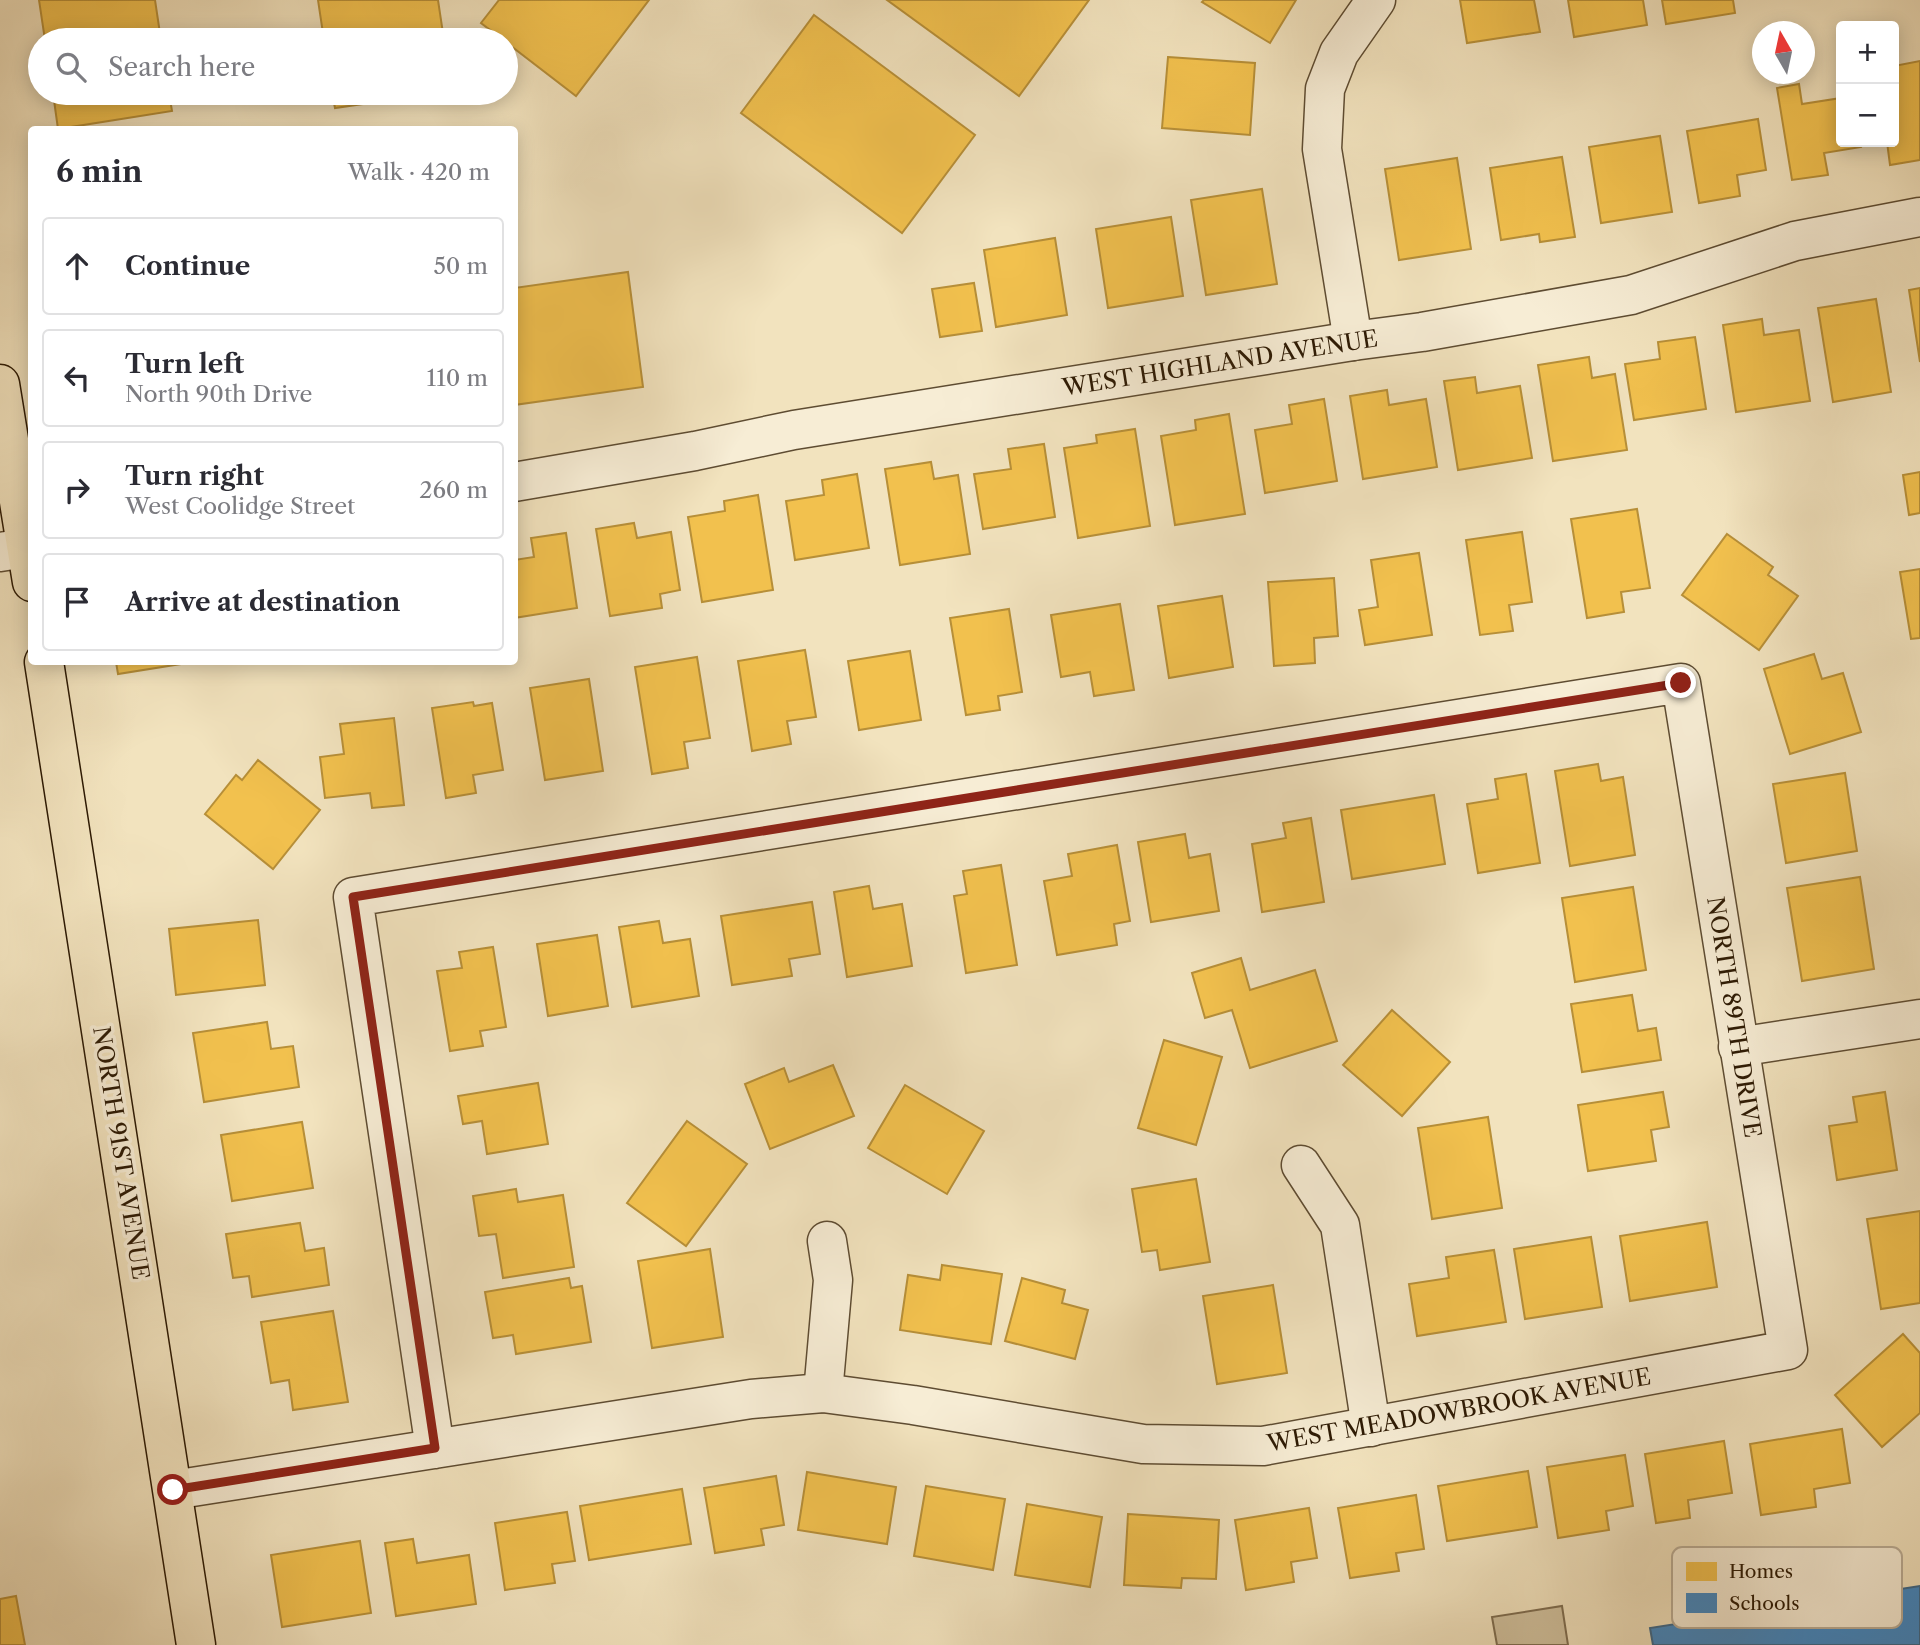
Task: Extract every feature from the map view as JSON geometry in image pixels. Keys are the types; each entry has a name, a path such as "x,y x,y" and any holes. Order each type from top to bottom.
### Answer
{"main road":[{"path":"0,384 22,557"},
{"name":"NORTH 91ST AVENUE","path":"44,665 196,1645"}],"street":[{"path":"1353,341 1322,149 1325,89 1339,53 1376,0"},
{"name":"WEST HIGHLAND AVENUE","path":"518,481 695,451 794,430 1422,332 1631,295 1795,241 1920,217"},
{"name":"NORTH 89TH DRIVE","path":"435,1448 353,897 1681,683 1788,1350"},
{"path":"1738,1047 1920,1019"},
{"path":"1301,1165 1340,1225 1371,1427"},
{"path":"823,1393 833,1280 827,1241"},
{"name":"WEST MEADOWBROOK AVENUE","path":"173,1490 751,1399 823,1393 913,1405 1143,1444 1263,1446 1788,1350"}],"shaded area":[{"path":"1562,1606 1568,1645 1497,1645 1492,1617"}],"building: Homes":[{"path":"39,0 155,0 159,28 43,28"},
{"path":"318,0 438,0 442,28 322,28"},
{"path":"499,0 649,0 576,96 518,51 518,28 488,28 481,23"},
{"path":"887,0 1089,0 1019,96"},
{"path":"1296,0 1270,43 1202,2"},
{"path":"1460,0 1534,0 1540,32 1467,43"},
{"path":"1568,0 1643,0 1647,25 1574,37"},
{"path":"1662,0 1733,0 1735,13 1666,24"},
{"path":"814,15 975,135 902,233 741,113"},
{"path":"1168,57 1255,63 1250,135 1162,128"},
{"path":"1920,61 1920,160 1890,165 1888,147 1899,147 1899,65"},
{"path":"1799,84 1802,104 1836,99 1836,147 1861,147 1824,153 1828,175 1792,180 1777,88"},
{"path":"55,105 171,105 172,111 77,126 58,126"},
{"path":"334,105 356,105 335,108"},
{"path":"1758,119 1766,170 1737,175 1740,196 1699,203 1687,131"},
{"path":"1660,136 1672,212 1601,223 1589,147"},
{"path":"1562,157 1575,237 1540,242 1539,234 1501,240 1490,168"},
{"path":"1457,158 1471,249 1399,260 1385,169"},
{"path":"1262,189 1277,284 1206,295 1191,200"},
{"path":"1171,217 1183,296 1108,308 1096,229"},
{"path":"1055,238 1067,315 996,327 984,250"},
{"path":"628,272 643,387 518,404 518,287"},
{"path":"974,283 982,331 940,337 932,289"},
{"path":"1920,288 1920,362 1909,290"},
{"path":"1876,299 1891,392 1833,402 1818,308"},
{"path":"1762,319 1764,335 1799,330 1810,401 1736,412 1723,325"},
{"path":"1695,337 1706,409 1634,420 1625,364 1660,359 1658,342"},
{"path":"1589,357 1592,378 1615,374 1627,450 1553,461 1538,365"},
{"path":"1475,377 1477,393 1520,386 1532,458 1458,470 1444,381"},
{"path":"1387,390 1389,405 1426,399 1437,467 1363,479 1350,396"},
{"path":"1324,399 1337,481 1265,493 1255,430 1292,424 1289,405"},
{"path":"1229,414 1245,514 1175,525 1161,436 1196,430 1195,420"},
{"path":"1135,429 1150,526 1078,538 1064,448 1097,443 1096,435"},
{"path":"1044,444 1055,517 983,529 974,474 1011,469 1008,449"},
{"path":"931,462 934,479 958,475 970,554 900,565 885,469"},
{"path":"1920,472 1920,513 1909,515 1903,475"},
{"path":"857,474 869,548 795,560 786,501 824,495 822,480"},
{"path":"758,495 773,590 702,602 688,517 725,511 724,501"},
{"path":"1637,509 1650,588 1621,592 1624,612 1587,618 1571,519"},
{"path":"634,523 637,538 671,532 680,590 660,594 662,608 610,616 596,529"},
{"path":"1522,532 1532,602 1509,605 1513,631 1480,635 1466,540"},
{"path":"566,533 577,608 518,617 518,559 534,557 531,538"},
{"path":"1727,534 1773,567 1768,575 1798,596 1759,650 1682,595"},
{"path":"1419,553 1432,635 1365,645 1359,610 1378,607 1371,560"},
{"path":"1920,569 1920,638 1911,639 1900,572"},
{"path":"1334,578 1338,636 1314,638 1315,663 1274,666 1268,582"},
{"path":"1222,596 1233,667 1169,678 1158,606"},
{"path":"1120,604 1134,690 1094,696 1090,672 1061,677 1051,615"},
{"path":"1009,609 1022,692 998,696 1000,710 966,715 950,618"},
{"path":"805,650 816,717 787,721 791,744 752,751 738,661"},
{"path":"910,651 921,720 859,730 848,661"},
{"path":"1814,654 1822,679 1843,673 1861,732 1790,754 1764,669"},
{"path":"697,657 710,738 684,742 688,768 652,774 635,667"},
{"path":"116,665 174,665 118,674"},
{"path":"589,679 603,771 545,780 530,688"},
{"path":"473,702 474,706 492,703 503,770 473,775 476,793 446,798 432,708"},
{"path":"394,718 404,805 372,808 370,793 325,798 320,757 344,754 340,724"},
{"path":"258,760 320,810 273,869 205,814 236,775 242,780"},
{"path":"1598,764 1601,781 1623,777 1635,855 1570,866 1555,771"},
{"path":"1845,773 1857,851 1786,863 1773,784"},
{"path":"1526,774 1540,863 1478,873 1467,804 1498,799 1495,779"},
{"path":"1434,795 1445,864 1352,879 1341,810"},
{"path":"1311,818 1324,902 1262,912 1252,844 1286,838 1283,823"},
{"path":"1185,834 1189,858 1210,854 1219,911 1151,922 1138,842"},
{"path":"1117,845 1130,921 1114,924 1117,945 1057,955 1044,881 1072,876 1068,854"},
{"path":"1001,865 1017,965 966,973 954,896 967,894 963,871"},
{"path":"1860,877 1874,969 1802,981 1787,888"},
{"path":"869,886 873,909 902,904 912,966 847,977 834,892"},
{"path":"1633,887 1646,970 1575,982 1562,898"},
{"path":"812,902 820,954 789,959 792,976 732,985 721,916"},
{"path":"258,920 265,985 176,995 169,929"},
{"path":"659,921 663,943 690,939 699,996 632,1007 619,927"},
{"path":"597,935 608,1006 548,1016 537,944"},
{"path":"493,947 506,1027 480,1031 483,1046 450,1051 437,971 462,968 459,952"},
{"path":"1241,958 1250,990 1315,970 1337,1041 1250,1068 1232,1010 1205,1018 1192,973"},
{"path":"1632,995 1638,1031 1656,1028 1661,1060 1582,1072 1571,1004"},
{"path":"1392,1010 1450,1062 1402,1116 1343,1065"},
{"path":"267,1022 271,1049 293,1046 299,1087 204,1102 193,1033"},
{"path":"1164,1040 1222,1057 1196,1145 1138,1128"},
{"path":"833,1065 854,1116 770,1149 745,1084 784,1068 789,1082"},
{"path":"538,1083 548,1144 487,1154 482,1121 463,1124 458,1096"},
{"path":"905,1085 984,1131 947,1194 868,1148"},
{"path":"1663,1092 1669,1127 1651,1130 1656,1161 1588,1171 1578,1105"},
{"path":"1885,1092 1897,1170 1837,1180 1829,1126 1857,1122 1853,1097"},
{"path":"1488,1117 1502,1208 1432,1219 1418,1128"},
{"path":"687,1121 747,1164 686,1246 627,1203"},
{"path":"302,1122 313,1188 232,1201 221,1135"},
{"path":"1196,1179 1210,1262 1160,1270 1157,1250 1142,1252 1132,1189"},
{"path":"516,1189 518,1202 563,1195 574,1267 503,1278 496,1234 479,1236 473,1196"},
{"path":"1920,1211 1920,1303 1881,1309 1867,1219"},
{"path":"1707,1222 1717,1287 1630,1301 1620,1236"},
{"path":"300,1223 305,1251 324,1248 329,1285 252,1297 249,1276 233,1278 226,1234"},
{"path":"1591,1237 1602,1307 1525,1319 1514,1249"},
{"path":"710,1249 723,1337 652,1348 638,1261"},
{"path":"1494,1250 1506,1322 1417,1336 1409,1284 1449,1278 1446,1257"},
{"path":"942,1265 1002,1274 991,1344 900,1330 908,1275 940,1280"},
{"path":"569,1278 571,1288 582,1286 591,1342 516,1354 513,1335 493,1338 485,1292"},
{"path":"1022,1278 1065,1290 1062,1303 1088,1310 1075,1359 1005,1341"},
{"path":"1273,1285 1287,1373 1217,1384 1203,1296"},
{"path":"333,1311 348,1402 293,1410 289,1380 271,1383 261,1322"},
{"path":"1903,1334 1920,1353 1920,1413 1882,1447 1835,1395"},
{"path":"1842,1429 1850,1483 1814,1489 1816,1507 1761,1515 1750,1444"},
{"path":"1724,1441 1732,1493 1688,1500 1690,1518 1656,1523 1645,1454"},
{"path":"1625,1455 1633,1506 1606,1511 1609,1530 1558,1538 1547,1467"},
{"path":"1528,1471 1537,1527 1447,1541 1438,1486"},
{"path":"807,1472 896,1487 887,1544 798,1530"},
{"path":"776,1476 784,1525 761,1529 764,1545 715,1553 704,1488"},
{"path":"926,1486 1005,1499 993,1570 914,1556"},
{"path":"682,1489 691,1544 589,1560 580,1506"},
{"path":"1416,1495 1424,1549 1396,1553 1399,1571 1350,1578 1338,1508"},
{"path":"1027,1504 1102,1517 1090,1587 1015,1575"},
{"path":"1309,1508 1317,1558 1291,1562 1294,1582 1246,1590 1235,1520"},
{"path":"567,1512 575,1561 552,1564 555,1583 505,1590 495,1523"},
{"path":"1128,1514 1219,1520 1216,1579 1182,1578 1181,1588 1124,1585"},
{"path":"413,1539 417,1563 469,1555 476,1604 396,1616 385,1543"},
{"path":"360,1541 371,1613 282,1627 271,1555"},
{"path":"16,1596 25,1645 0,1645 0,1599"}],"building: Schools":[{"path":"1920,1586 1920,1645 1653,1645 1650,1628 1672,1625 1672,1628 1902,1628 1902,1589"}],"route":[{"path":"173,1490 435,1448 353,897 1681,683"}]}
